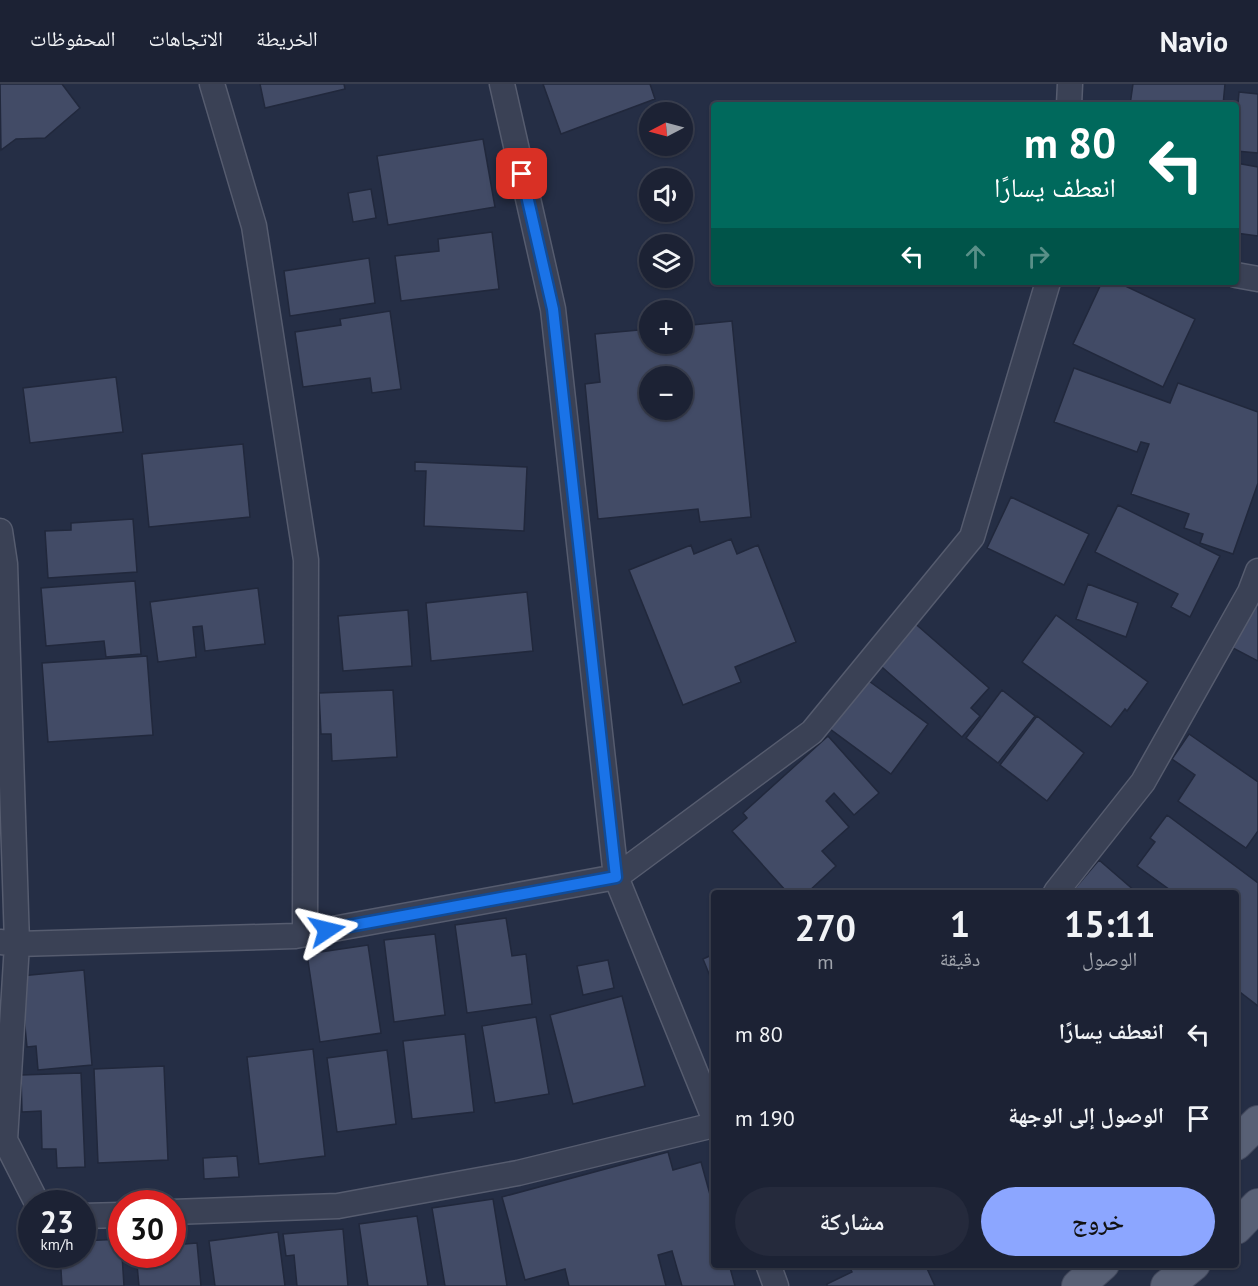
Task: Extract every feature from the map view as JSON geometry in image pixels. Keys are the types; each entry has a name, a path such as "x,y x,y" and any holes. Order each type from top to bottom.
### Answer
{"main road":[{"path":"1239,1141 1258,1122"},
{"path":"1239,1225 1258,1205"},
{"path":"1078,1286 1098,1268"},
{"path":"1167,1286 1189,1268"}],"street":[{"path":"212,84 254,226 306,560 305,934"},
{"path":"502,84 553,309 616,877 711,1111"},
{"path":"1069,102 1070,84"},
{"path":"1239,275 1258,279"},
{"path":"8,943 305,934 616,877 812,732 972,537 1047,285"},
{"path":"0,531 5,564 8,943 5,1140 30,1190"},
{"path":"1058,890 1143,782 1250,592 1258,571"},
{"path":"186,1211 338,1206 518,1173 711,1126"},
{"path":"769,1268 776,1286"}],"building":[{"path":"0,84 62,84 80,108 45,138 16,139 1,150"},
{"path":"260,84 344,84 345,89 265,108"},
{"path":"543,84 650,84 655,99 639,102 639,105 561,134"},
{"path":"1133,84 1225,84 1223,102 1130,102"},
{"path":"1239,92 1258,94 1258,153 1239,151"},
{"path":"483,139 495,207 388,225 377,156"},
{"path":"1239,164 1258,167 1258,236 1239,233"},
{"path":"371,189 376,218 353,222 348,193"},
{"path":"492,232 499,289 401,301 395,256 439,251 438,239"},
{"path":"369,258 375,303 290,316 284,271"},
{"path":"1101,285 1123,285 1195,319 1163,387 1073,344"},
{"path":"390,311 401,389 372,393 370,378 303,387 295,332 341,325 340,319"},
{"path":"732,321 751,517 700,522 698,509 598,519 585,384 600,382 595,334 639,330 639,354 693,354 693,325"},
{"path":"1074,368 1170,403 1178,383 1258,412 1258,483 1233,554 1200,543 1203,534 1184,528 1189,514 1131,494 1149,444 1141,442 1137,452 1054,422"},
{"path":"116,377 123,432 30,443 23,388"},
{"path":"243,444 250,517 149,527 142,454"},
{"path":"415,462 527,467 524,531 424,526 426,471 415,471"},
{"path":"1011,497 1089,534 1064,585 987,548"},
{"path":"1118,505 1220,556 1190,617 1171,607 1178,594 1095,552"},
{"path":"133,519 137,572 48,578 45,531 71,530 71,523"},
{"path":"731,539 737,554 758,545 796,642 735,667 741,682 683,705 629,570 691,545 694,554"},
{"path":"135,581 141,654 106,657 104,641 46,646 41,588"},
{"path":"1088,584 1138,603 1126,637 1076,619"},
{"path":"258,588 265,644 205,651 202,626 193,627 196,657 158,662 150,602"},
{"path":"527,592 533,651 431,661 426,603"},
{"path":"1256,603 1258,604 1258,661 1233,648"},
{"path":"408,610 412,666 343,671 338,616"},
{"path":"1056,615 1148,682 1127,711 1125,709 1111,727 1022,662"},
{"path":"911,620 989,688 971,708 980,716 962,737 875,661"},
{"path":"147,656 153,735 48,742 42,663"},
{"path":"862,676 928,724 891,774 826,726"},
{"path":"393,690 397,757 332,761 331,734 321,734 319,693"},
{"path":"1002,690 1035,716 998,763 966,738"},
{"path":"1037,716 1084,753 1047,801 1000,765"},
{"path":"1189,734 1258,782 1258,831 1246,848 1178,801 1195,775 1172,759"},
{"path":"828,736 879,793 854,815 834,793 826,801 849,827 822,851 836,866 810,890 785,890 732,831 747,818 743,813"},
{"path":"1167,815 1258,883 1258,1006 1239,991 1239,890 1170,890 1137,866 1155,842 1150,838"},
{"path":"1099,860 1134,890 1074,890"},
{"path":"506,918 512,956 526,954 532,1004 467,1013 455,925"},
{"path":"435,934 445,1015 394,1022 384,940"},
{"path":"368,945 381,1033 320,1042 307,954"},
{"path":"711,955 711,979 703,959"},
{"path":"608,960 614,988 583,995 577,966"},
{"path":"84,970 92,1065 38,1070 36,1046 27,1047 20,976"},
{"path":"622,996 645,1086 573,1104 550,1015"},
{"path":"536,1017 549,1094 495,1103 482,1026"},
{"path":"465,1034 474,1112 412,1119 403,1041"},
{"path":"313,1049 325,1156 259,1164 247,1057"},
{"path":"387,1050 396,1124 337,1132 327,1058"},
{"path":"164,1066 168,1160 98,1163 94,1069"},
{"path":"81,1073 85,1167 57,1168 56,1149 42,1149 41,1111 22,1112 21,1075"},
{"path":"668,1152 673,1170 701,1162 711,1198 711,1268 730,1268 735,1286 682,1286 672,1251 658,1255 666,1286 569,1286 565,1269 525,1280 502,1197"},
{"path":"237,1156 239,1177 204,1179 203,1158"},
{"path":"493,1199 507,1286 445,1286 432,1208"},
{"path":"417,1216 428,1286 368,1286 359,1224"},
{"path":"343,1229 348,1286 297,1286 294,1255 286,1256 283,1234"},
{"path":"278,1232 285,1286 215,1286 209,1241"},
{"path":"96,1240 108,1240 108,1268 123,1268 124,1286 62,1286 61,1268 96,1268"},
{"path":"197,1243 201,1286 139,1286 137,1268 186,1268 186,1244"},
{"path":"850,1268 927,1268 935,1286 827,1286 852,1272"}],"route":[{"path":"327,930 616,877 553,309 522,174"}]}
